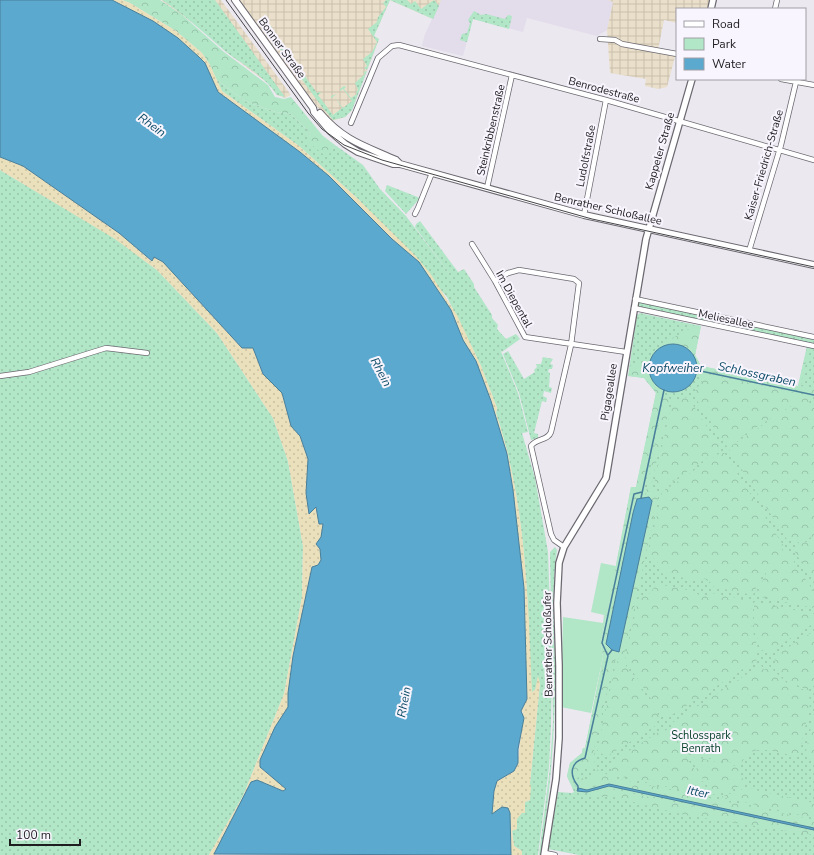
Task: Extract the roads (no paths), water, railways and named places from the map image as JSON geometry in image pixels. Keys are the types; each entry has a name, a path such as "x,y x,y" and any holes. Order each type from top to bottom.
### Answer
{"main road":[{"name":"Bonner Straße","path":"235,0 313,108 348,139"},
{"name":"Bonner Straße","path":"313,108 314,112 323,123 345,144"},
{"name":"Benrather Schloßallee","path":"348,139 400,164 584,215 814,266"},
{"name":"Benrather Schloßallee","path":"345,144 364,155 393,164 400,164"}],"street":[{"path":"600,39 614,40 622,44 676,54"},
{"name":"Benrodestraße","path":"352,123 378,58 388,49 399,45 606,100 814,160"},
{"name":"Steinkribbenstraße","path":"487,188 512,75"},
{"name":"Kappeler Straße","path":"648,230 692,80"},
{"path":"786,80 814,85"},
{"name":"Kaiser-Friedrich-Straße","path":"749,251 780,150 796,82"},
{"name":"Ludolfstraße","path":"584,215 606,100"},
{"path":"415,214 432,173"},
{"name":"Pigageallee","path":"564,547 606,478 626,352 648,230"},
{"name":"Im Diepental","path":"472,244 495,281 525,337 570,345 626,352"},
{"path":"495,281 508,273 519,270 578,281 579,287 570,345 550,435 532,444 551,534 554,540 564,547"},
{"name":"Meliesallee","path":"635,299 814,337"},
{"name":"Meliesallee","path":"634,308 814,346"},
{"path":"0,376 29,372 106,348 147,353"},
{"name":"Benrather Schloßufer","path":"555,855 545,854 556,779 560,666 557,583 559,559 564,547"}],"water":[{"name":"Rhein","path":"0,0 112,0 153,21 178,38 205,63 218,92 300,152 329,176 392,239 419,262 451,310 463,340 476,361 491,401 507,454 513,490 524,588 527,699 521,711 524,718 518,749 518,763 514,771 497,781 494,791 492,814 502,807 508,808 510,813 511,855 214,854 251,782 257,780 283,791 286,789 260,767 260,760 275,727 288,707 288,693 293,656 312,567 318,565 321,560 320,549 316,544 321,537 323,524 319,524 316,507 309,514 306,493 308,459 300,436 291,426 282,393 263,374 253,348 242,348 163,262 154,257 152,261 119,233 23,166 0,157"},
{"name":"Kopfweiher","path":"673,344 682,346 690,351 695,359 697,368 695,377 690,385 682,390 673,392 664,390 656,385 651,377 649,368 651,359 656,351 664,346"},
{"path":"649,497 652,501 619,652 612,650 606,644 637,499"},
{"path":"609,784 814,828 814,830 609,786 587,792 577,791 578,788 587,790"}],"waterway":[{"name":"Schlossgraben","path":"696,370 814,395"},
{"path":"641,498 664,390"},
{"path":"578,790 578,786 573,778 572,769 576,763 585,758 608,656 602,643 634,494 642,492"},
{"path":"608,655 612,650"}],"tram line":[{"path":"226,0 308,113 322,129 344,145 382,160 592,219 814,267"}],"park label":[{"name":"Schlosspark Benrath","path":"701,741"}],"water label":[{"name":"Itter","path":"698,792"}]}
